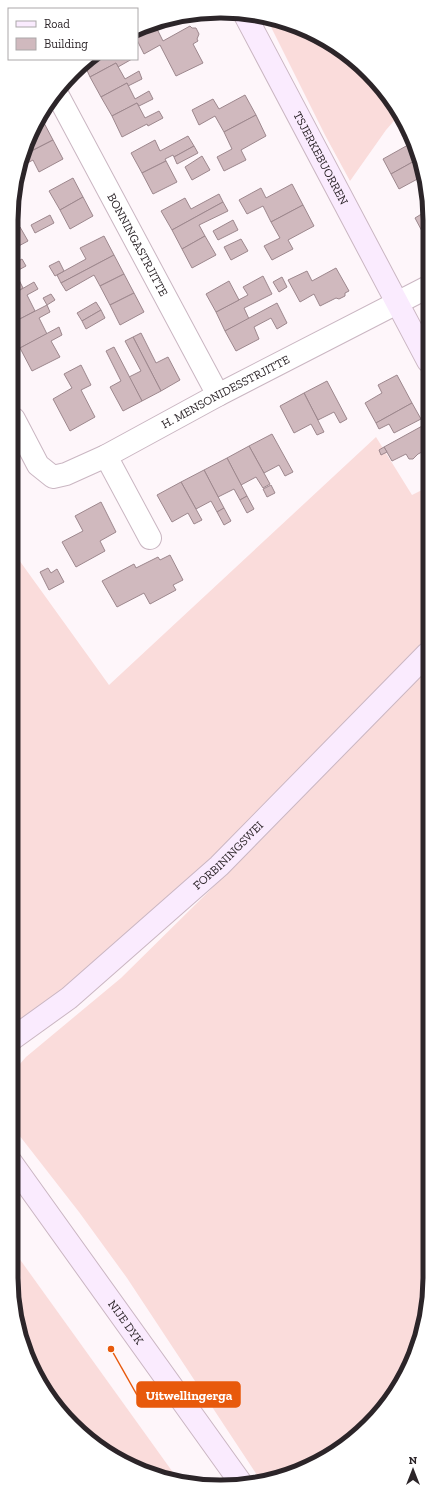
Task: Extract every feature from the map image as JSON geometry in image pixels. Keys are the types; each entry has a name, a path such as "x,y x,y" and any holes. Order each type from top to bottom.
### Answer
{"street":[{"name":"TSJERKEBUORREN","path":"248,20 423,352"},
{"name":"BONNINGASTRJITTE","path":"59,98 218,395"},
{"name":"H. MENSONIDESSTRJITTE","path":"18,427 38,465 52,477 66,474 106,456 218,395 423,288"},
{"path":"106,456 150,538"},
{"name":"FORBININGSWEI","path":"18,1035 69,998 219,866 423,658"},
{"name":"NIJE DYK","path":"18,1172 238,1479"}],"shaded area":[{"path":"270,24 298,33 322,45 344,60 373,87 396,119 350,181 325,135"},
{"path":"376,437 412,495 423,490 423,644 295,776 166,905 66,995 18,1021 18,559 109,685"},
{"path":"423,673 423,1291 419,1317 408,1355 396,1379 381,1401 364,1421 344,1438 322,1453 298,1465 258,1476 127,1278 79,1212 18,1134 18,1066 26,1057 121,978 266,835"},
{"path":"18,1257 174,1474 143,1465 108,1446 77,1421 52,1390 33,1355 25,1330 18,1291"}],"building":[{"path":"190,26 192,28 196,28 199,34 197,39 198,41 193,44 203,63 176,76 160,45 144,54 138,42 138,36 157,28 163,41"},
{"path":"97,60 130,60 118,67 116,63 90,77 86,69"},
{"path":"116,63 125,79 139,71 142,79 128,86 127,83 101,97 90,77"},
{"path":"127,83 135,99 149,91 153,99 139,106 137,103 112,116 101,97"},
{"path":"245,95 256,115 224,132 215,116 199,125 192,110 213,99 219,109"},
{"path":"137,103 145,118 159,111 163,118 148,126 147,124 122,137 112,116"},
{"path":"256,115 266,136 241,150 246,160 224,171 217,157 232,149 224,132"},
{"path":"44,122 53,140 30,151"},
{"path":"404,134 408,143 414,161 391,174 383,159 408,145 402,135"},
{"path":"188,136 194,146 174,157 173,155 165,159 166,161 142,173 131,153 155,140 160,151"},
{"path":"53,140 63,159 39,172 33,160 26,164 30,152"},
{"path":"194,146 198,153 177,164 174,157"},
{"path":"202,156 210,170 192,180 185,167"},
{"path":"166,161 177,182 153,194 142,173"},
{"path":"414,161 418,178 399,189 391,174"},
{"path":"73,178 83,197 60,210 49,191"},
{"path":"292,184 303,205 271,222 263,206 247,214 239,200 261,188 266,198"},
{"path":"219,194 223,202 172,230 161,211 185,198 191,209"},
{"path":"83,197 93,216 70,229 60,210"},
{"path":"223,202 228,211 199,225 205,236 182,249 172,230"},
{"path":"303,205 314,226 288,240 293,249 272,260 264,246 280,238 271,222"},
{"path":"423,213 423,233 415,218"},
{"path":"50,215 54,223 35,233 31,225"},
{"path":"233,220 238,230 218,240 213,231"},
{"path":"20,227 28,241 18,246 18,228"},
{"path":"104,236 114,255 61,283 57,275 86,259 80,248"},
{"path":"205,236 216,255 192,268 182,249"},
{"path":"241,239 248,251 231,260 224,247"},
{"path":"114,255 124,274 100,286 94,275 66,291 61,283"},
{"path":"22,259 26,266 18,270 18,261"},
{"path":"59,261 64,271 55,276 49,266"},
{"path":"336,268 349,291 345,293 345,296 339,299 336,298 320,306 314,294 300,302 288,280 307,271 312,281"},
{"path":"124,274 134,293 110,305 100,286"},
{"path":"263,276 272,294 244,308 249,319 225,331 216,312 248,295 243,287"},
{"path":"282,277 287,287 279,292 273,282"},
{"path":"18,278 23,288 18,291"},
{"path":"229,281 239,300 216,312 206,294"},
{"path":"34,282 38,289 27,295 35,311 18,320 18,291"},
{"path":"134,293 144,312 120,325 110,305"},
{"path":"51,294 55,300 47,305 43,298"},
{"path":"96,302 101,310 82,321 77,313"},
{"path":"277,303 287,323 277,329 271,318 254,327 259,339 236,351 225,331"},
{"path":"47,305 50,312 39,318 47,334 20,348 18,344 18,320"},
{"path":"101,310 105,318 86,329 82,321"},
{"path":"59,327 62,335 51,341 60,357 32,371 20,348"},
{"path":"141,333 156,363 168,357 180,380 161,391 133,337"},
{"path":"133,337 161,391 142,401 129,377 141,371 125,341"},
{"path":"114,347 142,401 123,411 110,387 121,381 106,351"},
{"path":"81,365 91,385 81,390 95,417 70,431 53,399 72,388 64,374"},
{"path":"397,375 412,403 376,423 365,403 382,393 378,385"},
{"path":"327,381 347,419 340,423 334,412 318,420 304,393"},
{"path":"304,393 324,432 317,435 311,424 294,433 280,406"},
{"path":"412,403 421,419 394,433 389,424 379,429 376,423"},
{"path":"423,426 423,452 413,459 409,459 406,454 392,461 384,447"},
{"path":"272,434 293,472 285,476 279,465 264,473 249,446"},
{"path":"249,446 270,484 263,488 256,477 241,485 227,458"},
{"path":"384,447 387,452 381,455 379,450"},
{"path":"227,458 247,496 240,500 234,489 218,497 204,470"},
{"path":"204,470 224,508 217,512 211,501 196,509 181,482"},
{"path":"181,482 202,520 194,524 188,513 172,522 157,495"},
{"path":"271,485 275,493 267,497 263,489"},
{"path":"247,496 254,509 247,513 240,500"},
{"path":"101,502 116,532 100,541 105,551 76,567 62,542 83,531 75,516"},
{"path":"224,508 231,521 224,525 217,512"},
{"path":"170,555 183,580 173,585 176,590 150,604 144,593 117,607 102,581 134,564 136,568 158,557 160,560"},
{"path":"48,568 51,573 57,569 64,582 49,590 40,572"}],"place":[{"name":"Uitwellingerga","path":"111,1349"}]}
